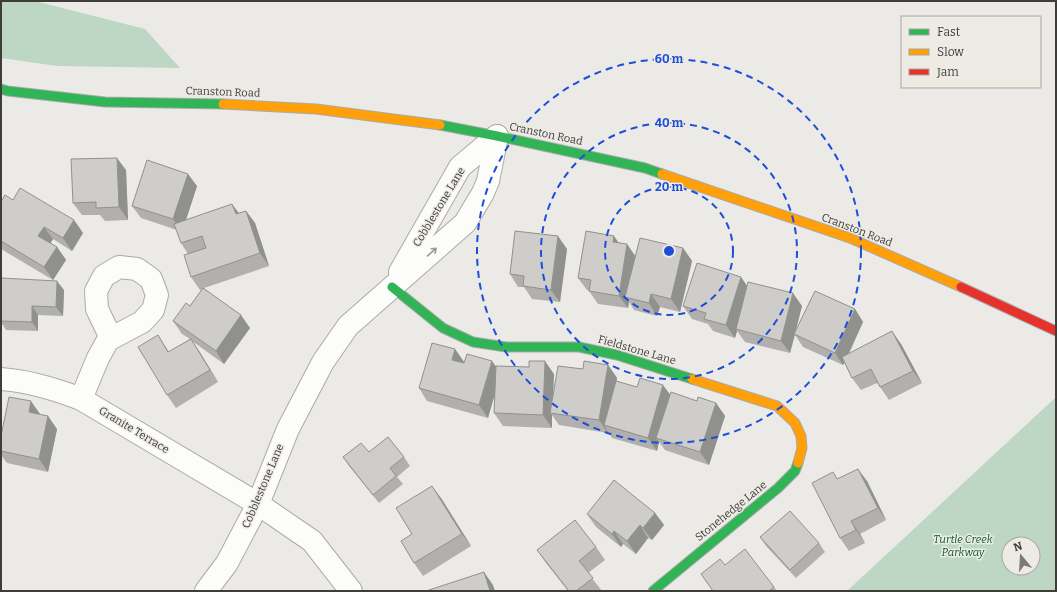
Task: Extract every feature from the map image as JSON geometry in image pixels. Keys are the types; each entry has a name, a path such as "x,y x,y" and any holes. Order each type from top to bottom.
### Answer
{"street":[{"name":"Cranston Road","path":"1,89 105,102 207,103 316,109 428,123 497,136 645,168 850,238 949,281 1056,331"},
{"name":"Cobblestone Lane","path":"392,287 460,167 497,136"},
{"name":"Cobblestone Lane","path":"206,591 227,564 258,504 288,429 323,362 348,326 465,223 484,193 488,181 497,136"},
{"name":"Fieldstone Lane","path":"392,287 443,328 473,342 506,347 579,347 617,355 777,406 795,423 801,436"},
{"path":"81,399 98,358 108,340 111,338"},
{"name":"Granite Terrace","path":"1,379 52,388 81,399 258,504 312,541 352,591"},
{"name":"Stonehedge Lane","path":"653,591 778,488 795,471 802,448 801,436"}],"green space":[{"path":"1,1 35,1 145,29 180,68 57,66 1,58"},
{"name":"Turtle Creek Parkway","path":"1056,397 1056,591 847,591"}],"building":[{"path":"117,158 119,207 96,208 96,202 73,203 71,159"},
{"path":"147,160 188,174 173,219 132,206"},
{"path":"20,188 74,220 63,238 44,227 38,236 57,247 44,267 1,241 1,202 5,195 13,200"},
{"path":"232,204 236,214 246,211 260,253 191,277 184,255 206,248 202,236 181,243 174,224"},
{"path":"515,231 558,236 551,290 523,286 524,276 510,274"},
{"path":"586,231 614,236 613,242 627,244 619,296 589,291 591,280 578,278"},
{"path":"640,238 683,248 671,299 651,294 649,303 625,297"},
{"path":"697,263 741,277 726,325 704,319 706,313 683,306"},
{"path":"1,278 57,281 56,307 32,306 32,322 1,321"},
{"path":"748,282 793,293 781,341 736,329"},
{"path":"203,288 241,315 216,351 173,321 186,303 190,306"},
{"path":"815,291 855,309 835,353 794,334"},
{"path":"892,331 913,371 880,387 871,369 852,378 842,357"},
{"path":"158,335 168,352 191,339 210,370 167,395 138,347"},
{"path":"432,343 455,349 452,360 464,363 467,354 492,361 479,405 419,388"},
{"path":"529,361 545,361 543,415 494,413 496,366 529,367"},
{"path":"584,361 608,365 599,420 550,413 558,366 583,369"},
{"path":"640,378 663,385 648,438 604,425 616,381 637,387"},
{"path":"671,392 697,401 698,397 716,403 700,452 656,438"},
{"path":"9,397 31,401 29,412 48,416 39,459 1,451 1,436"},
{"path":"388,437 404,457 390,468 396,476 373,495 343,457 361,443 369,452"},
{"path":"858,469 878,508 851,521 856,530 840,538 812,483 833,472 837,479"},
{"path":"614,480 655,513 643,528 640,525 627,541 614,531 612,534 587,514"},
{"path":"432,486 462,534 414,563 401,541 412,534 396,508"},
{"path":"790,511 819,543 790,570 760,537"},
{"path":"575,520 596,547 579,561 593,578 576,591 569,591 537,550"},
{"path":"745,549 774,587 769,591 713,591 701,574 720,559 725,565"},
{"path":"484,572 490,591 429,591 429,590"}],"traffic: fast":[{"path":"1,89 105,102 223,104"},
{"path":"440,125 645,168 662,174"},
{"path":"392,287 443,328 473,342 506,347 579,347 617,355 692,379"},
{"path":"653,591 778,488 795,471 798,463"}],"traffic: slow":[{"path":"223,104 316,109 440,125"},
{"path":"662,174 850,238 961,287"},
{"path":"692,379 777,406 795,423 801,436 802,448 798,463"}],"traffic: jam":[{"path":"961,287 1056,331"}]}
